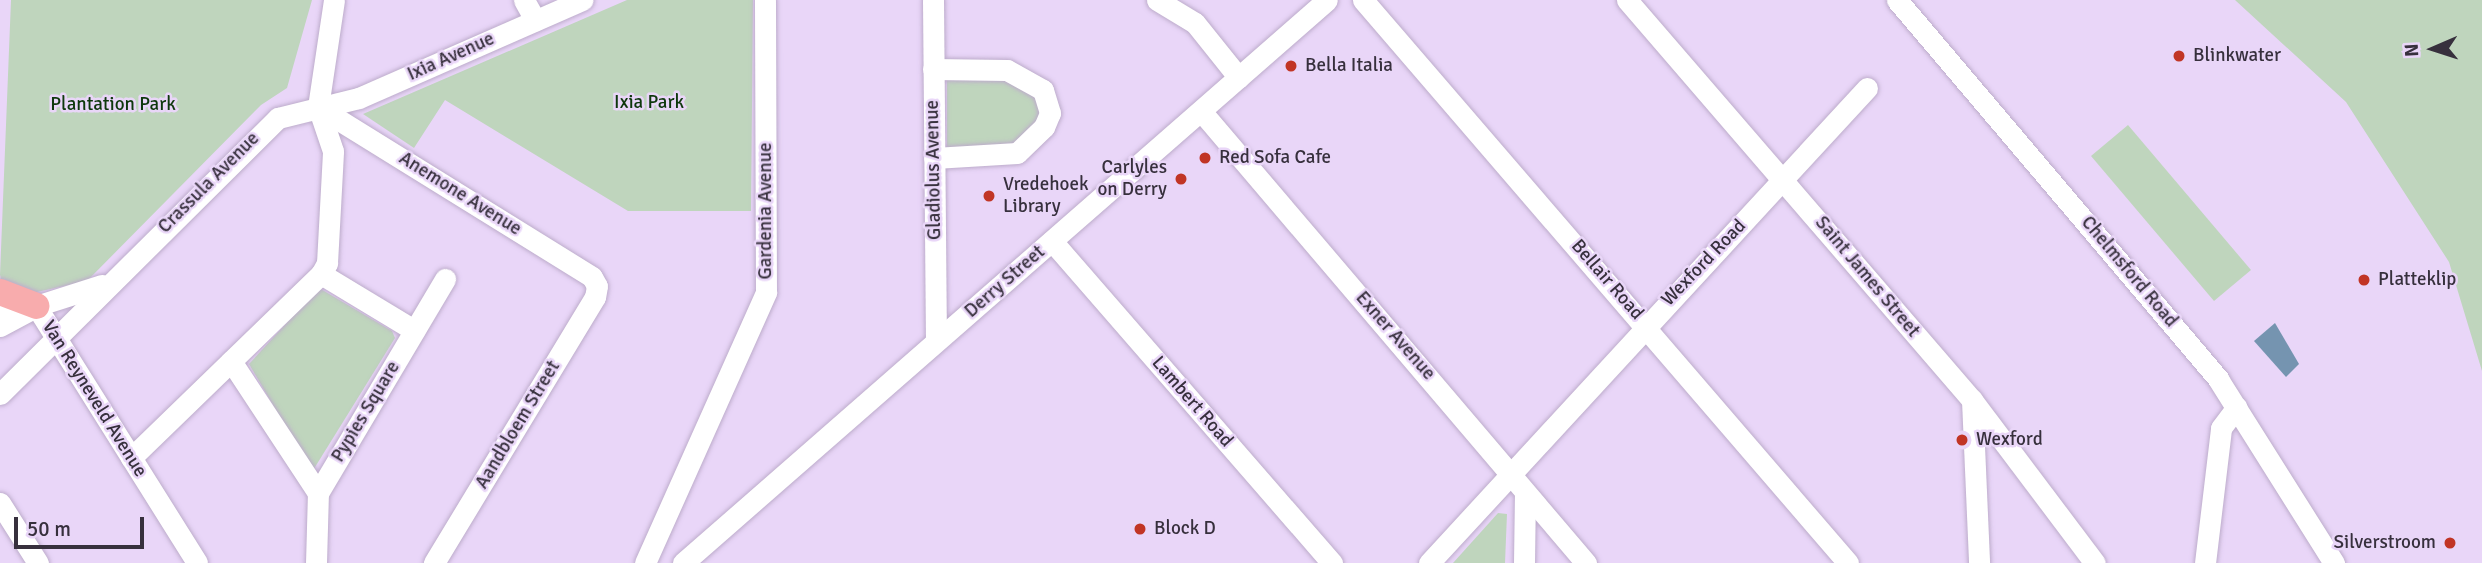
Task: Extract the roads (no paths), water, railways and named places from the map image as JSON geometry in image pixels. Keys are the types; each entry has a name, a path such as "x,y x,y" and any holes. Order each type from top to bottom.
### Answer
{"main road":[{"path":"0,292 36,306"}],"street":[{"path":"131,458 321,274 328,257 333,150 318,107 334,0"},
{"path":"524,0 536,20"},
{"name":"Ixia Avenue","path":"318,107 359,98 582,0"},
{"name":"Gardenia Avenue","path":"645,563 766,292 765,0"},
{"name":"Gladiolus Avenue","path":"933,0 936,340"},
{"path":"1157,0 1195,23 1239,78"},
{"name":"Derry Street","path":"683,563 1327,0"},
{"name":"Bellair Road","path":"1363,0 1848,563"},
{"name":"Saint James Street","path":"1627,0 1972,400 2008,444 2095,563"},
{"name":"Chelmsford Road","path":"1897,0 2129,270 2236,407 2334,563"},
{"path":"933,69 1007,70 1043,89 1050,113 1044,127 1017,153 934,158"},
{"name":"Wexford Road","path":"1429,563 1645,325 1784,180 1867,88"},
{"name":"Crassula Avenue","path":"0,394 56,340 112,279 270,124 318,107"},
{"name":"Anemone Avenue","path":"318,107 592,276 597,286"},
{"name":"Exner Avenue","path":"1201,111 1586,563"},
{"name":"Lambert Road","path":"1052,241 1332,563"},
{"path":"321,274 414,330"},
{"name":"Crassula Avenue","path":"0,309 36,306 82,295 112,279"},
{"name":"Pypies Square","path":"316,563 318,493 444,279"},
{"name":"Aandbloem Street","path":"435,563 595,297 597,286"},
{"name":"Crassula Avenue","path":"0,326 36,306"},
{"name":"Van Reyneveld Avenue","path":"36,306 197,563"},
{"name":"Pypies Square","path":"231,361 318,493"},
{"path":"1972,400 1979,563"},
{"path":"2204,563 2221,428 2236,407"},
{"path":"1975,478 1987,456 2008,444"},
{"path":"1524,563 1525,493"},
{"path":"0,503 38,563"}],"water":[{"path":"2275,323 2299,364 2286,377 2254,341"}],"place":[{"name":"Blinkwater","path":"2179,56"},
{"name":"Bella Italia","path":"1291,66"},
{"name":"Red Sofa Cafe","path":"1205,158"},
{"name":"Carlyles on Derry","path":"1181,179"},
{"name":"Vredehoek Library","path":"989,196"},
{"name":"Platteklip","path":"2364,280"},
{"name":"Wexford","path":"1962,440"},
{"name":"Block D","path":"1140,529"},
{"name":"Silverstroom","path":"2450,543"}],"park label":[{"name":"Ixia Park","path":"649,103"},
{"name":"Plantation Park","path":"113,105"}]}
